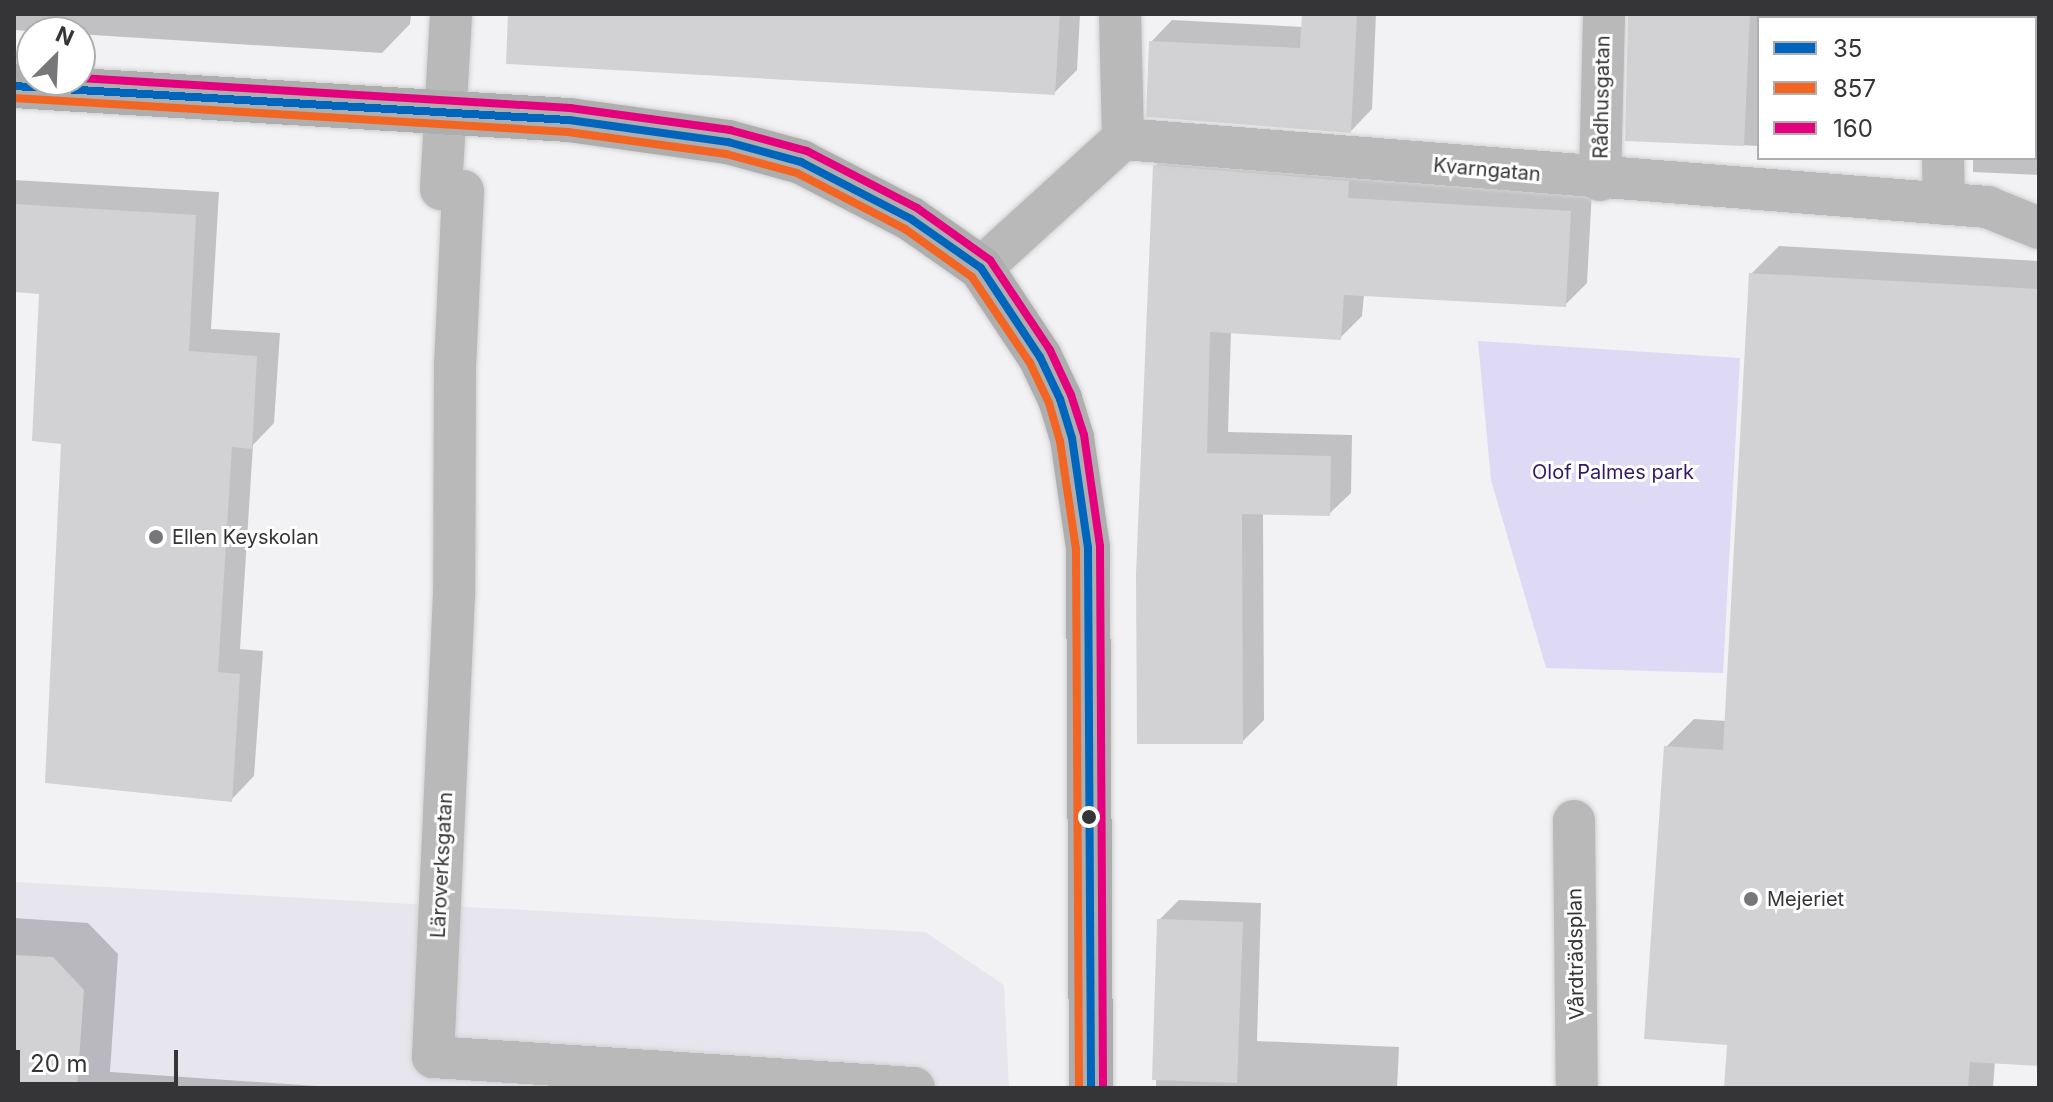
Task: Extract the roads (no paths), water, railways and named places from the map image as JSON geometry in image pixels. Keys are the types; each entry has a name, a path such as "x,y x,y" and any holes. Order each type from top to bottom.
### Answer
{"street":[{"name":"Läroverksgatan","path":"451,14 447,113 452,190 455,364 454,594 433,1057 914,1088"},
{"path":"981,268 1123,139 1120,14"},
{"name":"Rådhusgatan","path":"1600,180 1604,14"},
{"path":"14,86 656,129 801,162 911,219 981,268 1040,357 1060,399 1072,438 1088,548 1091,1088"},
{"name":"Kvarngatan","path":"1123,139 1600,180 1987,207 2039,228"},
{"path":"1943,160 1944,204"},
{"name":"Vårdträdsplan","path":"1574,821 1577,1088"}],"place":[{"name":"Ellen Keyskolan","path":"156,537"},
{"name":"Mejeriet","path":"1751,899"}],"park label":[{"name":"Olof Palmes park","path":"1613,472"}]}
